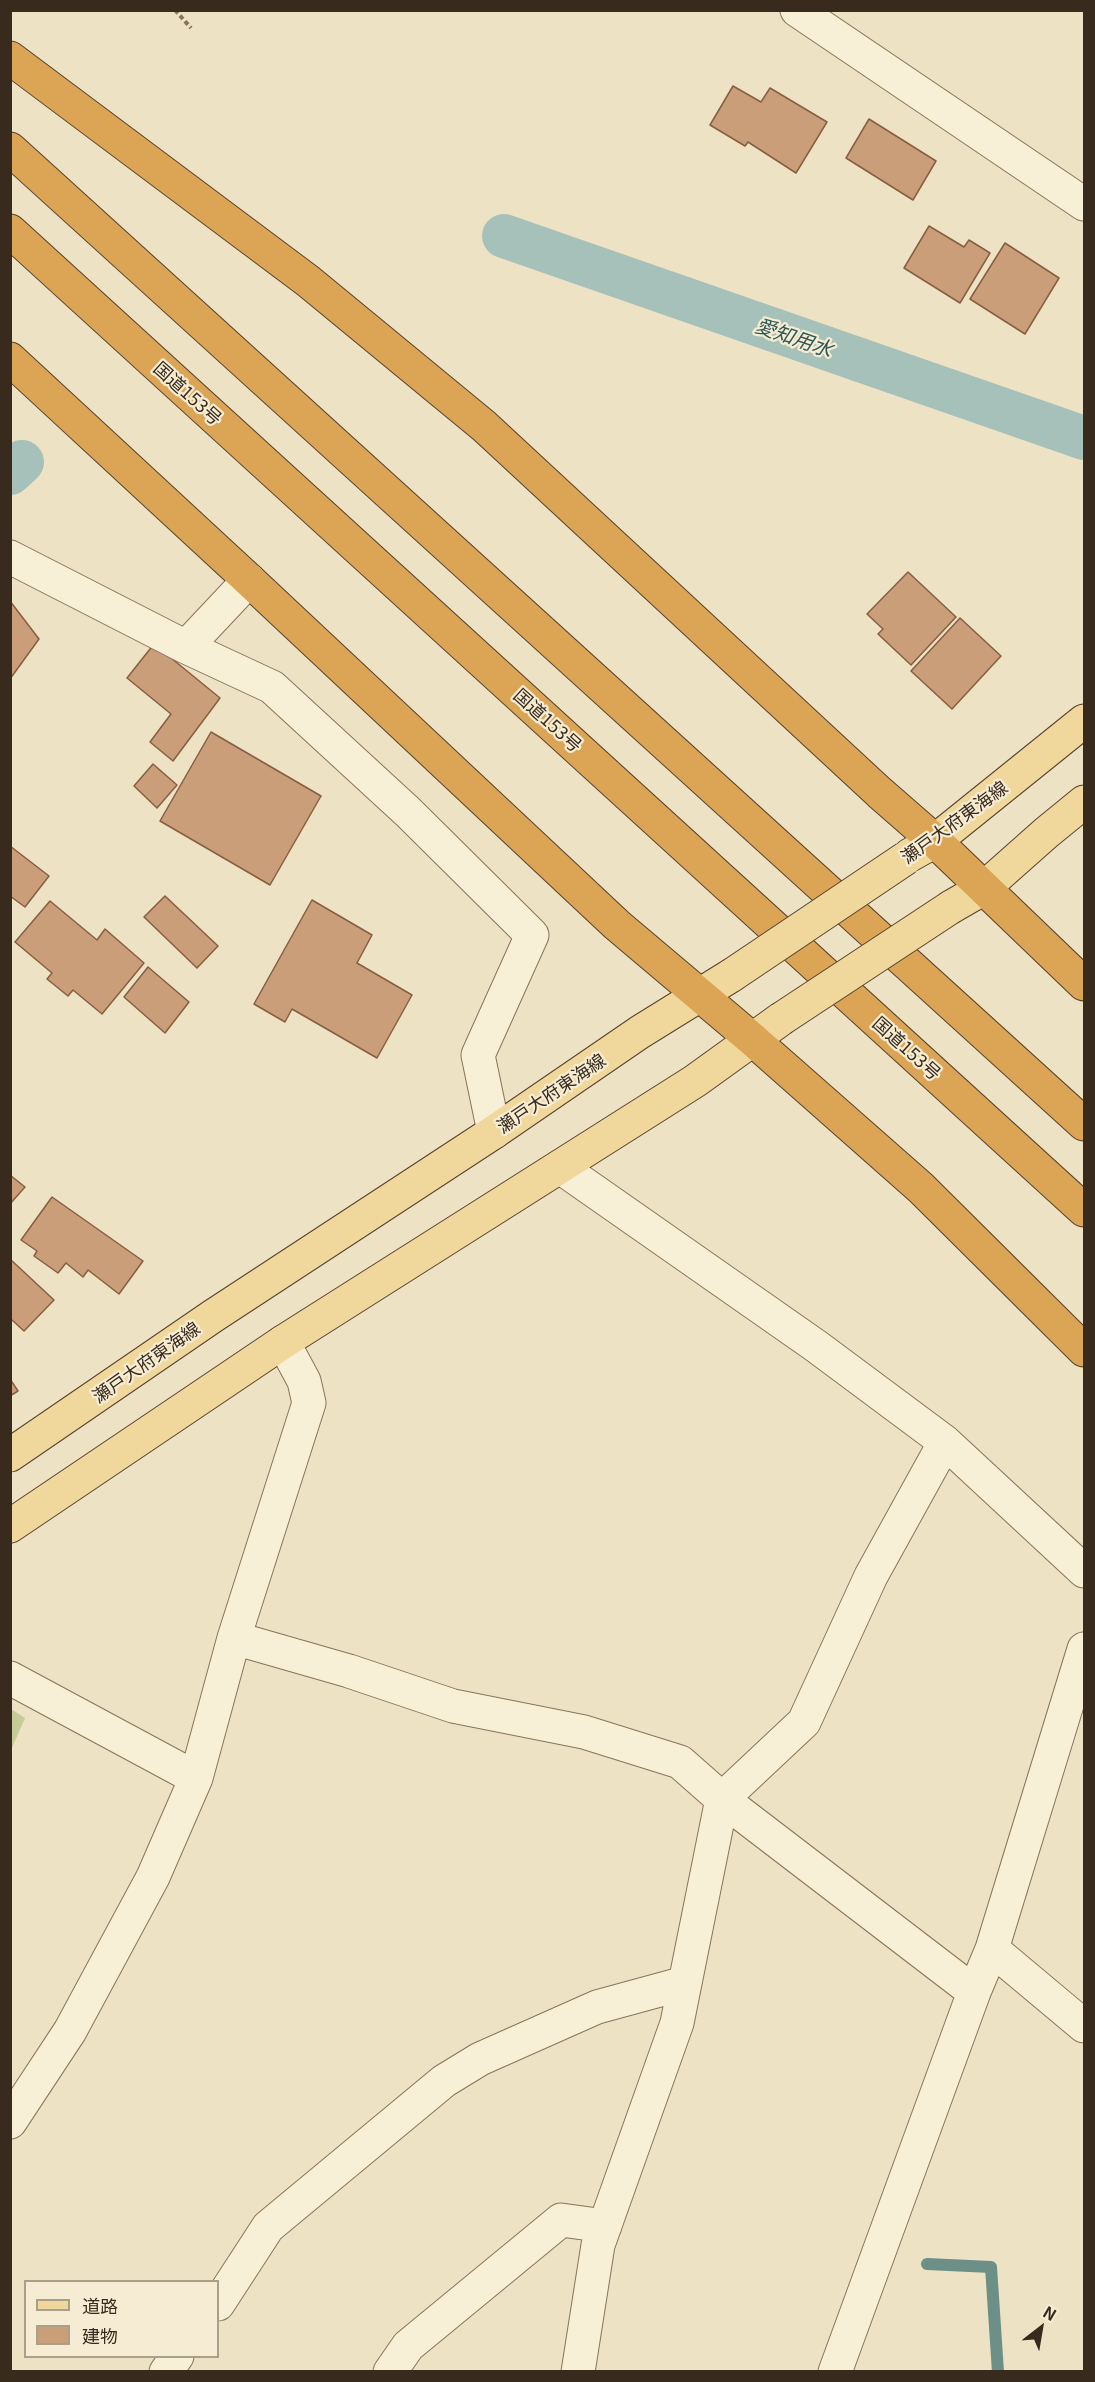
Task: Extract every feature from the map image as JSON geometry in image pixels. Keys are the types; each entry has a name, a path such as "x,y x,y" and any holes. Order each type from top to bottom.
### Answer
{"highway":[{"path":"10,58 308,281 484,426 880,794 934,841 1084,984"},
{"path":"10,149 1084,1124"},
{"name":"国道153号","path":"10,231 1084,1210"},
{"path":"10,359 616,925 752,1039 921,1188 1084,1350"}],"main road":[{"name":"瀬戸大府東海線","path":"10,1455 213,1316 494,1132 640,1032 732,975 934,841 1084,721"},
{"path":"10,1526 283,1342 695,1081 781,1019 951,907 984,888 1084,802"}],"street":[{"path":"797,10 1084,204"},
{"path":"10,557 186,647 272,687 408,812 532,934 478,1055 494,1132"},
{"path":"186,647 249,580"},
{"path":"560,1167 816,1346 945,1442 1084,1571"},
{"path":"10,2122 70,2031 153,1877 196,1778 234,1638 309,1403 304,1381 283,1342"},
{"path":"578,2372 598,2245 677,2024 722,1798 804,1722 871,1576 945,1442"},
{"path":"234,1638 350,1671 453,1706 584,1732 680,1762 722,1798 974,1992"},
{"path":"835,2372 974,1992 992,1949 1084,1649"},
{"path":"10,1678 196,1778"},
{"path":"992,1949 1084,2026"},
{"path":"219,2302 268,2227 444,2081 480,2059 597,2007 685,1983"},
{"path":"390,2372 408,2346 561,2220 605,2226"},
{"path":"165,2372 176,2358"}],"path":[{"path":"175,10 190,28"}],"green space":[{"path":"11,1709 25,1718 11,1750"}],"building":[{"path":"733,86 761,102 770,88 827,122 796,173 748,142 745,146 710,125"},
{"path":"869,119 936,161 913,200 846,158"},
{"path":"929,226 964,247 969,240 990,253 960,303 904,268"},
{"path":"1005,243 1059,278 1025,334 970,299"},
{"path":"908,572 956,617 911,665 878,634 883,629 867,614"},
{"path":"10,601 39,639 10,679"},
{"path":"960,618 1001,656 952,709 911,671"},
{"path":"154,644 220,698 173,761 150,742 171,714 127,678"},
{"path":"211,732 321,796 270,885 160,821"},
{"path":"153,764 177,785 157,808 134,786"},
{"path":"10,846 49,876 25,907 10,896"},
{"path":"165,896 218,946 197,968 144,917"},
{"path":"312,900 372,935 357,963 412,995 377,1058 292,1009 285,1022 254,1004"},
{"path":"50,901 97,940 105,929 144,963 102,1014 73,990 68,996 47,979 52,973 15,942"},
{"path":"148,967 189,1002 165,1033 124,997"},
{"path":"10,1175 25,1187 10,1204"},
{"path":"52,1197 143,1261 119,1294 88,1270 83,1277 66,1263 58,1273 34,1256 37,1251 21,1240"},
{"path":"10,1259 54,1300 24,1331 12,1320 10,1321"},
{"path":"10,1379 18,1391 10,1396"}],"waterway":[{"name":"愛知用水","path":"504,236 1084,438"},
{"name":"愛知用水","path":"10,473 22,462"},
{"path":"927,2264 991,2267 998,2372"}]}
